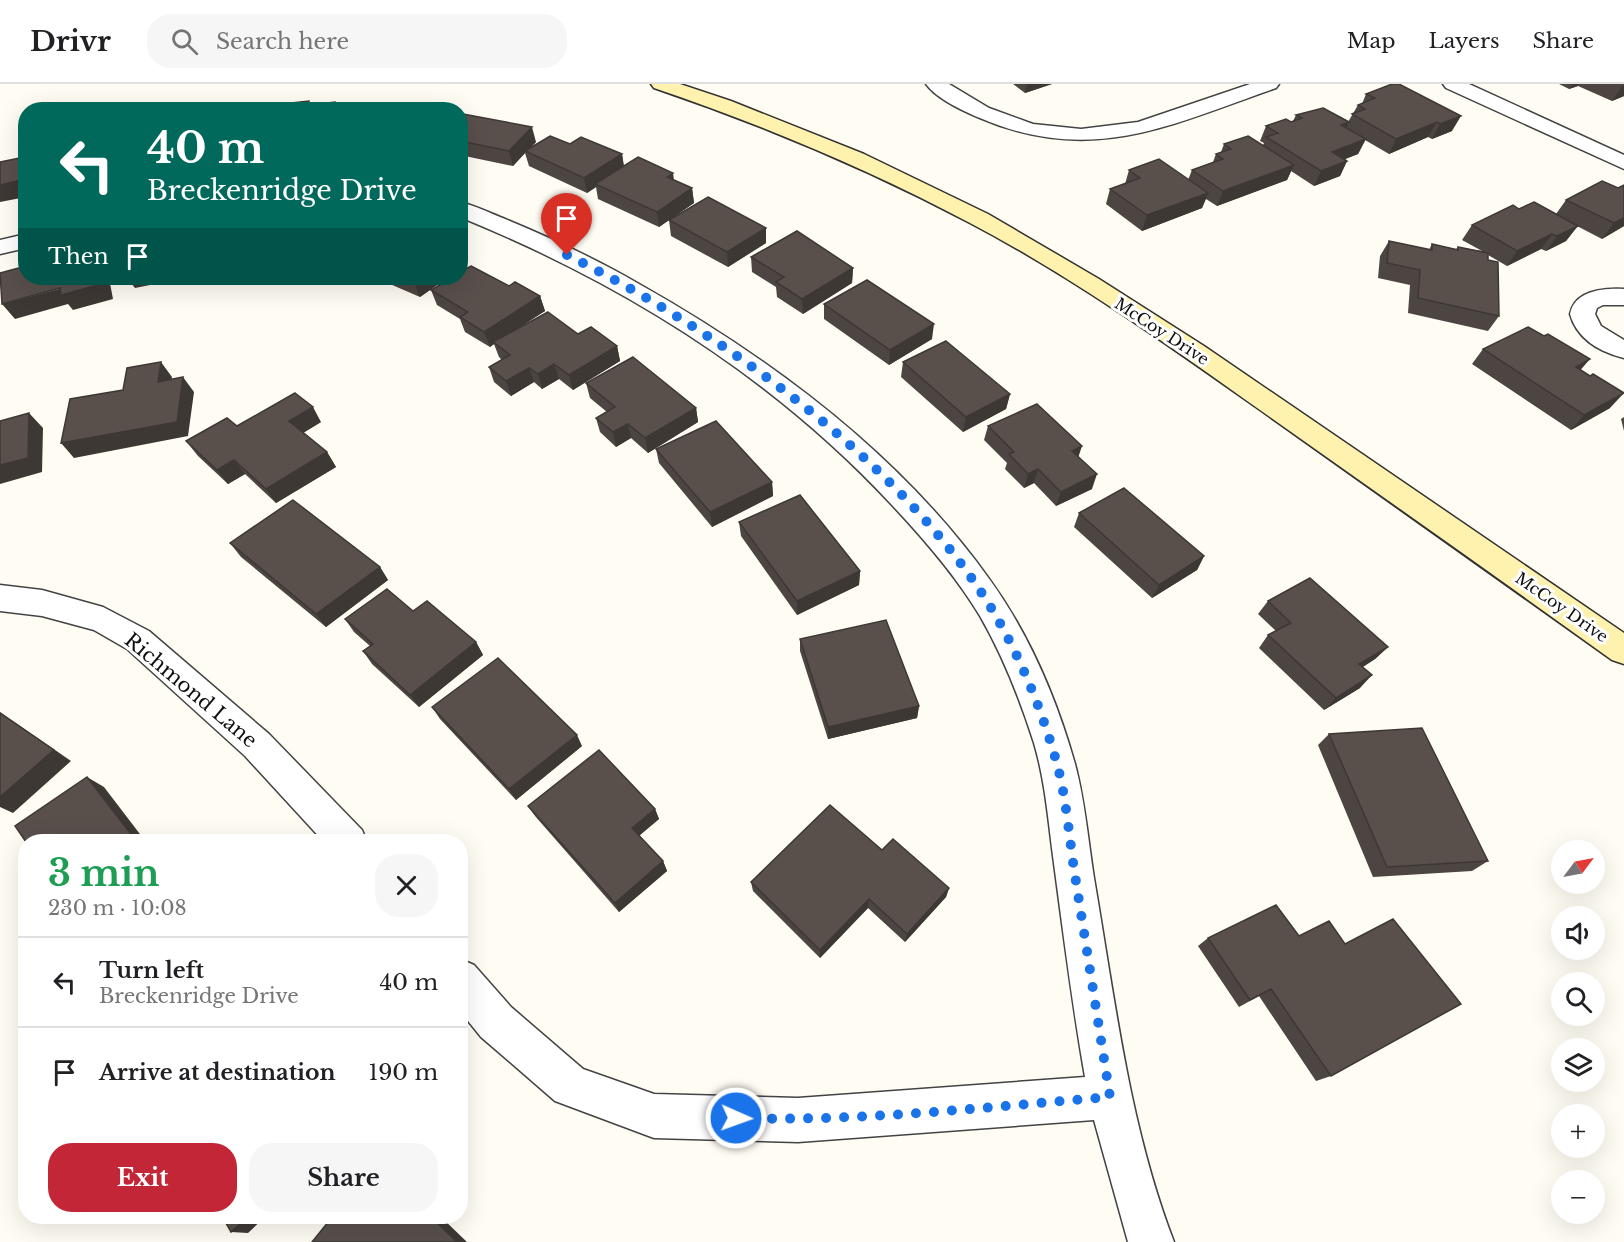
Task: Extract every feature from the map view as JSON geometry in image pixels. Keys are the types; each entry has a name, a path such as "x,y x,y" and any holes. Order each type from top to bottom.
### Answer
{"street":[{"name":"McCoy Drive","path":"661,84 724,105 857,158 980,219 1090,284 1195,352 1624,650"},
{"path":"936,84 961,102 1003,122 1029,129 1082,134 1136,129 1269,84"},
{"path":"1453,84 1624,163"},
{"path":"468,212 510,227 604,274 697,329 765,377 813,414 883,475 926,520 979,589 1026,673 1058,765 1110,1097 1151,1242"},
{"path":"0,247 18,243"},
{"path":"1624,297 1605,296 1593,299 1585,305 1583,313 1585,322 1594,332 1624,350"},
{"name":"Richmond Lane","path":"0,598 42,603 103,620 138,640 257,745 341,834"},
{"path":"468,989 496,1022 570,1086 654,1116 798,1120 1110,1097"}],"building":[{"path":"1392,84 1399,84 1461,116 1440,124 1437,122 1396,139 1352,114 1365,109 1358,105 1375,98 1366,94"},
{"path":"1323,108 1349,122 1341,125 1366,139 1332,152 1347,161 1321,171 1266,137 1278,133 1266,126 1286,119 1291,122 1302,118 1296,115"},
{"path":"468,115 532,127 509,151 468,143"},
{"path":"550,136 570,144 581,137 622,154 584,178 525,151"},
{"path":"1248,136 1294,165 1223,191 1192,170 1223,159 1216,154 1231,149 1224,144"},
{"path":"638,157 673,173 667,177 692,188 657,212 595,184"},
{"path":"18,158 18,181 0,185 0,162"},
{"path":"1159,159 1208,193 1147,215 1110,189 1140,178 1129,170"},
{"path":"1602,181 1618,188 1624,185 1624,218 1614,223 1566,200"},
{"path":"708,197 766,228 727,252 669,220"},
{"path":"1534,202 1578,226 1557,236 1552,234 1517,251 1472,225 1513,205 1519,209"},
{"path":"797,231 853,268 802,299 776,282 784,277 751,257"},
{"path":"1389,241 1432,250 1432,244 1488,253 1488,260 1498,262 1499,316 1418,298 1420,270 1387,263"},
{"path":"471,266 509,286 515,282 540,296 484,332 460,317 468,312 431,290 440,285 468,285 468,268"},
{"path":"18,268 18,285 98,285 61,295 60,288 2,304 0,273"},
{"path":"867,280 934,324 890,350 824,304"},
{"path":"548,312 578,334 591,327 617,346 569,375 554,364 538,374 529,368 506,381 489,367 510,355 493,342"},
{"path":"1528,327 1544,336 1548,334 1590,359 1576,367 1590,376 1593,374 1624,393 1584,415 1483,349"},
{"path":"946,341 1010,394 966,417 903,362"},
{"path":"633,357 696,408 645,438 628,424 613,432 596,418 615,407 586,383"},
{"path":"161,362 158,382 183,377 177,422 61,443 70,399 123,390 127,368"},
{"path":"295,393 313,407 289,421 327,452 266,489 234,460 217,470 186,441 227,418 237,426"},
{"path":"1037,404 1082,446 1072,451 1097,474 1061,492 1038,469 1028,474 1009,454 1014,452 988,426"},
{"path":"29,413 28,458 0,465 0,421"},
{"path":"716,421 772,482 710,512 656,449"},
{"path":"1124,488 1204,556 1159,585 1079,513"},
{"path":"800,495 860,571 797,601 739,522"},
{"path":"293,500 380,567 316,614 230,543"},
{"path":"1310,578 1388,647 1359,664 1372,675 1336,698 1268,635 1291,623 1268,601"},
{"path":"387,589 413,611 427,601 476,642 410,695 363,651 373,644 345,619"},
{"path":"886,620 919,706 828,727 800,639"},
{"path":"498,658 577,735 509,789 432,707"},
{"path":"0,713 54,750 0,797"},
{"path":"1422,728 1488,861 1387,867 1329,734"},
{"path":"599,750 655,809 632,828 663,861 615,903 528,806"},
{"path":"87,777 131,834 20,834 15,826"},
{"path":"830,805 882,850 893,839 949,888 907,934 869,899 820,950 751,882"},
{"path":"1276,905 1299,936 1329,921 1345,944 1393,919 1461,1004 1331,1076 1271,989 1250,1000 1208,938"},
{"path":"226,1224 240,1224 231,1232"},
{"path":"327,1224 438,1224 457,1242 312,1242"}],"route":[{"path":"567,255 697,329 813,414 883,475 926,520 979,589 1026,673 1058,765 1110,1097 798,1120 736,1118"}]}
